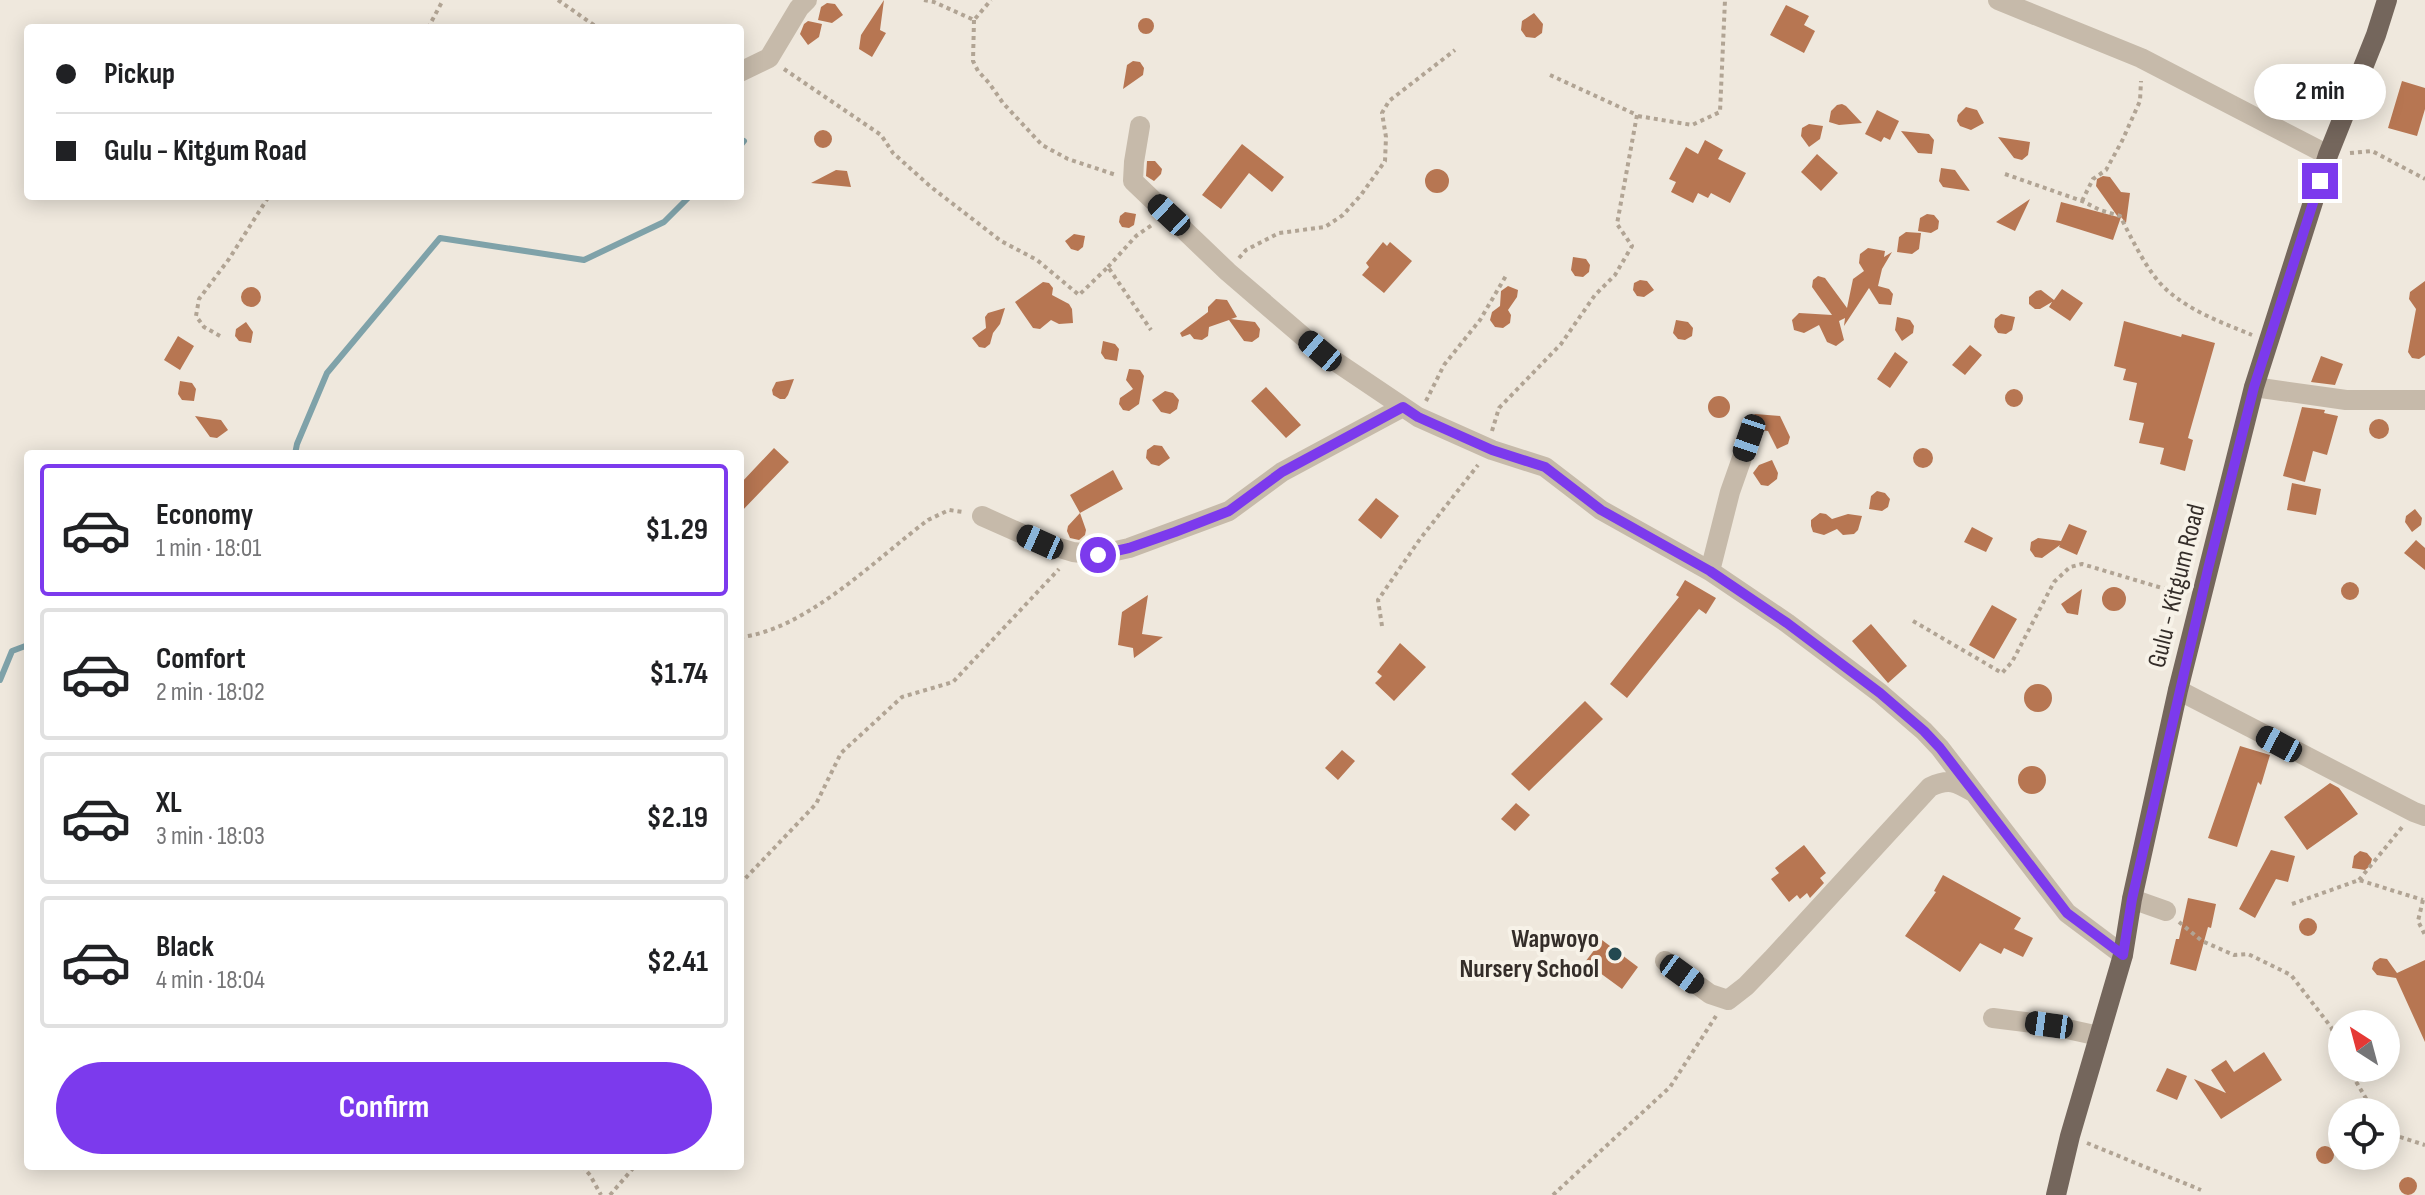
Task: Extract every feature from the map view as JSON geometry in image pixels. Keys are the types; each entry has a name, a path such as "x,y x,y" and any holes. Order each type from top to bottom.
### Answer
{"main road":[{"name":"Gulu - Kitgum Road","path":"2056,1195 2123,955 2132,899 2178,690 2254,387 2328,155 2387,0"}],"street":[{"path":"744,70 769,58 807,0"},
{"path":"1998,0 2141,58 2328,155"},
{"path":"1140,126 1133,181 1228,272 1320,351 1411,412 1492,450 1545,467 1601,510 1710,571 1787,623 1899,708 1940,748 2067,913 2123,955"},
{"path":"2254,387 2346,400 2425,400"},
{"path":"982,516 1040,542 1073,552 1098,555 1129,548 1229,511 1282,472 1411,412"},
{"path":"1710,571 1730,492 1749,438"},
{"path":"2178,690 2419,814"},
{"path":"1665,961 1710,994 1726,1001 1746,986 1930,787 1938,783 1957,782 1975,793"},
{"path":"2132,899 2166,911"},
{"path":"1993,1018 2049,1025 2099,1036"}],"path":[{"path":"430,24 443,0"},
{"path":"558,0 592,24"},
{"path":"924,0 974,20"},
{"path":"991,0 974,20 973,61 1003,103 1042,145 1068,159 1133,181"},
{"path":"1550,75 1637,115 1692,125 1720,112 1725,0"},
{"path":"1228,272 1246,250 1279,233 1325,227 1343,215 1385,161 1386,137 1382,113 1389,101 1455,50"},
{"path":"769,58 881,135 893,153 931,187 1001,241 1037,260 1079,295 1136,236 1169,215"},
{"path":"2082,201 2093,179 2106,170 2140,101 2141,58"},
{"path":"1382,626 1378,600 1463,482 1492,450 1490,437 1499,408 1561,344 1595,295 1615,275 1632,246 1617,224 1637,115"},
{"path":"2328,155 2372,151 2425,179"},
{"path":"2005,174 2120,216 2165,290 2196,311 2269,342"},
{"path":"220,336 204,327 196,316 199,299 266,200"},
{"path":"1108,267 1151,330"},
{"path":"1411,412 1480,320 1507,274"},
{"path":"744,636 756,635 810,611 928,520 949,510 982,516"},
{"path":"744,880 816,804 841,753 902,697 953,682 1073,552"},
{"path":"1913,621 2002,673 2017,653 2054,582 2070,567 2082,564 2200,599"},
{"path":"2292,904 2359,880 2419,814"},
{"path":"2359,880 2424,900 2418,921 2425,935"},
{"path":"2166,911 2202,941 2234,955 2248,954 2291,975 2328,1023"},
{"path":"1553,1195 1670,1087 1726,1001"},
{"path":"2070,1136 2201,1190"},
{"path":"2400,1137 2425,1145"},
{"path":"586,1170 601,1195"},
{"path":"610,1195 632,1170"}],"building":[{"path":"884,0 880,30 886,33 872,57 859,49 861,35"},
{"path":"827,3 835,4 843,15 832,23 818,20 821,7"},
{"path":"1786,5 1809,16 1804,25 1815,31 1804,53 1770,35"},
{"path":"1534,13 1543,24 1542,33 1535,38 1526,37 1521,30 1522,21"},
{"path":"1143,18 1149,18 1154,26 1152,32 1143,34 1138,29 1138,23"},
{"path":"808,21 822,24 819,37 808,45 800,34"},
{"path":"1133,61 1140,62 1144,68 1143,75 1123,89 1127,65"},
{"path":"2402,81 2425,88 2425,109 2417,136 2388,128"},
{"path":"1842,104 1862,123 1839,125 1829,122 1831,111"},
{"path":"1966,107 1977,110 1984,123 1971,130 1960,126 1958,115"},
{"path":"1877,110 1899,121 1890,140 1884,137 1881,142 1865,134"},
{"path":"1809,124 1823,126 1820,139 1809,147 1801,136 1802,128"},
{"path":"823,130 832,139 823,148 814,139"},
{"path":"1901,131 1929,134 1934,140 1932,154 1918,153"},
{"path":"1998,137 2030,142 2028,155 2022,160 2014,158"},
{"path":"1705,140 1723,150 1718,159 1746,173 1730,203 1711,193 1708,198 1698,193 1693,203 1671,192 1676,182 1669,179 1686,147 1698,154"},
{"path":"1242,144 1284,177 1272,192 1249,173 1221,209 1202,195"},
{"path":"1817,154 1838,173 1821,191 1801,172"},
{"path":"1147,161 1155,161 1162,169 1154,181 1146,176"},
{"path":"1941,168 1955,170 1970,191 1943,187 1939,181"},
{"path":"1437,169 1446,172 1449,181 1446,190 1437,193 1428,190 1425,181 1428,172"},
{"path":"836,170 847,171 851,187 811,183"},
{"path":"2110,177 2121,192 2130,193 2126,223 2121,217 2113,240 2056,222 2061,202 2118,217 2096,186 2097,179"},
{"path":"2030,199 2015,231 1996,222"},
{"path":"1125,212 1136,214 1134,225 1129,228 1122,227 1119,222"},
{"path":"1927,214 1934,215 1939,221 1938,229 1931,233 1918,231 1920,218"},
{"path":"1906,232 1921,233 1919,249 1912,254 1897,252 1899,237"},
{"path":"1074,234 1085,236 1083,247 1078,251 1071,249 1065,241"},
{"path":"1383,242 1387,246 1390,242 1412,261 1384,293 1362,275 1369,267 1366,263"},
{"path":"1868,248 1885,251 1884,257 1892,252 1882,269 1878,286 1889,289 1893,294 1891,305 1879,304 1869,288 1844,326 1845,318 1839,321 1844,340 1836,346 1827,342 1819,325 1804,333 1794,330 1792,320 1799,313 1832,315 1812,287 1813,280 1818,276 1825,278 1847,308 1853,279 1864,271 1859,263 1860,254"},
{"path":"1573,257 1586,259 1590,265 1589,272 1583,277 1575,276 1571,270"},
{"path":"1647,281 1654,290 1644,297 1637,296 1633,290 1634,283"},
{"path":"2425,281 2425,355 2419,359 2412,358 2408,352 2416,309 2409,299 2410,292"},
{"path":"1043,282 1053,288 1052,295 1069,304 1073,323 1059,324 1051,320 1040,329 1033,328 1015,302"},
{"path":"1508,286 1518,290 1508,310 1510,323 1503,328 1495,327 1490,320 1492,312 1500,306 1501,291"},
{"path":"251,287 258,290 261,297 258,304 251,307 244,304 241,297 244,290"},
{"path":"2062,289 2083,303 2070,321 2049,307 2052,302 2040,309 2029,304 2029,297 2036,291 2041,290 2054,300"},
{"path":"1216,299 1227,300 1237,317 1231,319 1255,322 1260,329 1259,337 1252,342 1244,341 1229,320 1209,327 1208,336 1202,340 1194,339 1190,334 1182,337 1180,333 1208,312 1208,307"},
{"path":"1005,308 990,344 985,348 979,347 972,338 986,328 985,317 988,313"},
{"path":"2001,314 2015,317 2012,330 2006,334 1998,333 1994,327 1995,319"},
{"path":"1897,317 1910,320 1914,326 1913,333 1902,341 1895,330"},
{"path":"1676,320 1688,322 1693,328 1692,336 1685,340 1678,339 1673,333"},
{"path":"2124,321 2215,343 2188,438 2193,440 2185,471 2160,464 2164,448 2139,443 2144,423 2129,420 2137,383 2123,380 2126,369 2114,366"},
{"path":"246,322 253,332 251,343 239,341 235,336 236,329"},
{"path":"178,336 194,346 180,370 164,360"},
{"path":"1103,341 1115,344 1119,349 1117,361 1105,359 1101,353"},
{"path":"1970,345 1982,355 1965,375 1952,365"},
{"path":"1895,352 1908,362 1890,388 1877,379"},
{"path":"2321,356 2343,364 2335,385 2311,382"},
{"path":"1129,369 1140,370 1144,376 1139,404 1129,411 1123,410 1119,404 1120,398 1133,389 1126,380"},
{"path":"794,379 785,399 773,395 776,382"},
{"path":"180,381 192,383 196,389 194,401 182,400 178,394"},
{"path":"1266,387 1301,425 1286,438 1251,401"},
{"path":"2014,389 2023,398 2014,407 2005,398"},
{"path":"1165,391 1173,393 1179,400 1177,409 1170,414 1161,412 1152,400"},
{"path":"1719,396 1727,399 1730,407 1727,415 1719,418 1711,415 1708,407 1711,399"},
{"path":"2302,407 2325,410 2324,413 2338,416 2327,455 2313,451 2305,482 2283,476"},
{"path":"1755,414 1780,416 1790,437 1788,444 1777,449 1768,431 1750,425 1750,418"},
{"path":"195,416 221,420 228,430 217,438 210,437"},
{"path":"2379,419 2386,422 2389,429 2386,436 2379,439 2372,436 2369,429 2372,422"},
{"path":"1154,445 1162,446 1170,458 1159,466 1151,464 1146,458 1147,450"},
{"path":"774,448 789,462 744,509 744,480"},
{"path":"1923,448 1930,451 1933,458 1930,465 1923,468 1916,465 1913,458 1916,451"},
{"path":"1772,460 1778,473 1777,479 1768,486 1761,485 1753,473 1759,465"},
{"path":"1113,470 1123,489 1080,513 1070,495"},
{"path":"2292,483 2321,489 2316,515 2287,510"},
{"path":"1877,491 1885,493 1890,499 1888,507 1882,511 1869,509 1871,496"},
{"path":"1376,498 1399,516 1381,539 1358,520"},
{"path":"2415,509 2422,518 2421,525 2412,532 2405,522 2406,516"},
{"path":"1080,513 1086,530 1079,540 1070,538 1067,531"},
{"path":"1820,513 1832,519 1848,514 1862,516 1854,534 1843,535 1837,529 1824,535 1813,532 1811,526 1811,520"},
{"path":"2069,524 2087,531 2077,555 2060,545 2042,558 2035,557 2030,550 2031,542 2038,538 2061,541"},
{"path":"1972,527 1993,538 1986,552 1964,542"},
{"path":"2416,540 2425,548 2425,570 2404,553"},
{"path":"1685,580 1716,598 1706,614 1699,609 1627,698 1610,684 1679,597 1676,595"},
{"path":"2350,582 2359,591 2350,600 2341,591"},
{"path":"2114,587 2122,591 2126,599 2122,607 2114,611 2106,607 2102,599 2106,591"},
{"path":"2082,589 2078,615 2067,613 2061,604"},
{"path":"1148,595 1142,634 1163,637 1134,658 1133,648 1118,645 1122,612"},
{"path":"1992,605 2017,619 1994,659 1969,645"},
{"path":"1871,624 1907,666 1888,683 1852,641"},
{"path":"1400,643 1426,667 1394,701 1375,683 1382,676 1377,672"},
{"path":"2038,684 2048,688 2052,698 2048,708 2038,712 2028,708 2024,698 2028,688"},
{"path":"1585,701 1603,719 1529,791 1511,774"},
{"path":"2240,746 2270,755 2237,847 2208,838"},
{"path":"1342,750 1355,761 1338,780 1325,768"},
{"path":"2032,766 2042,770 2046,780 2042,790 2032,794 2022,790 2018,780 2022,770"},
{"path":"2330,783 2339,788 2358,814 2307,850 2284,817"},
{"path":"1516,803 1530,815 1515,831 1501,819"},
{"path":"1804,845 1826,873 1820,878 1824,883 1810,898 1807,893 1800,899 1797,895 1789,902 1771,879 1779,873 1775,868"},
{"path":"2271,850 2295,856 2288,882 2276,879 2255,918 2239,909"},
{"path":"2360,851 2372,859 2365,870 2352,868 2354,856"},
{"path":"1943,875 2021,918 2014,929 2033,938 2023,957 2004,948 2001,954 1980,943 1960,972 1905,936 1936,892"},
{"path":"2188,898 2216,904 2196,971 2170,964"},
{"path":"2308,918 2317,927 2308,936 2299,927"},
{"path":"1602,940 1638,967 1622,989 1585,962"},
{"path":"2380,958 2387,959 2397,973 2425,960 2425,1042 2396,978 2377,975 2372,969 2374,962"},
{"path":"2264,1052 2282,1080 2221,1119 2194,1079 2226,1093 2211,1070 2226,1060 2234,1072"},
{"path":"2167,1068 2187,1076 2177,1100 2156,1091"},
{"path":"2325,1146 2328,1147 2328,1163 2325,1164 2316,1155"},
{"path":"2408,1177 2417,1186 2408,1195 2399,1186"}],"waterway":[{"path":"296,450 327,373 440,238 584,260 664,222 686,200"},
{"path":"0,680 12,651 24,646"}],"place":[{"name":"Wapwoyo Nursery School","path":"1615,954"}],"route":[{"path":"1098,555 1129,548 1229,511 1282,472 1403,407 1418,417 1492,450 1545,467 1601,510 1710,571 1787,623 1880,693 1940,748 2067,913 2123,955 2132,899 2178,690 2254,387 2320,181"}]}
